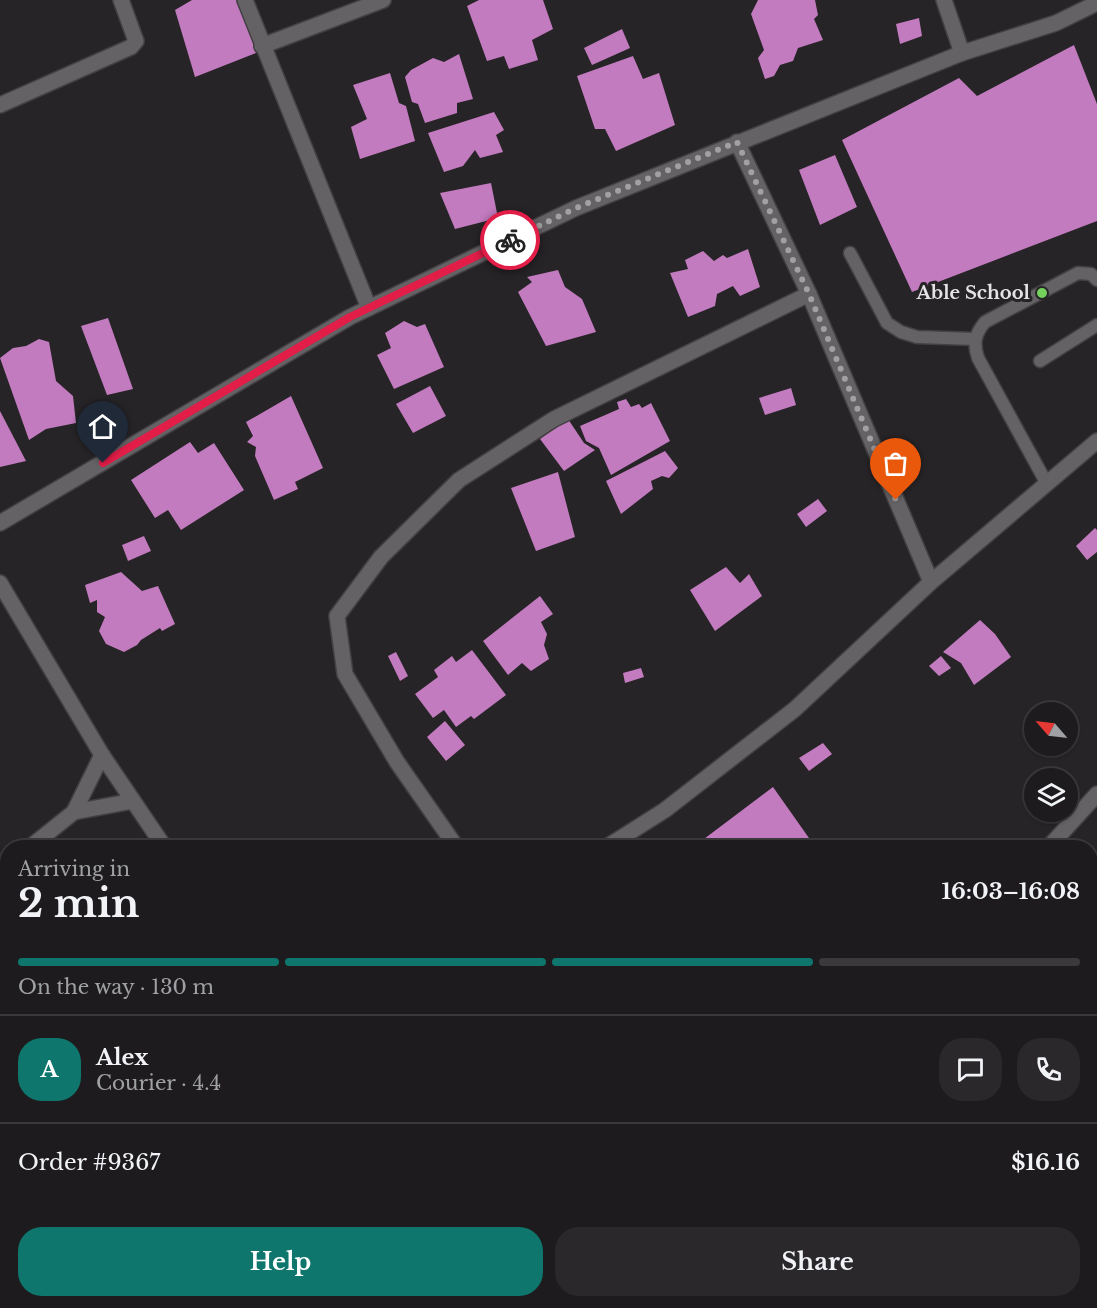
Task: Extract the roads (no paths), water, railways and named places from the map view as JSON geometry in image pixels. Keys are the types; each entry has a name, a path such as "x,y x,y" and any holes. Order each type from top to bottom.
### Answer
{"street":[{"path":"0,105 130,47 136,41 121,0"},
{"path":"245,0 369,308"},
{"path":"262,46 382,0"},
{"path":"944,0 962,53"},
{"path":"0,523 350,317 576,208 962,53 1056,23 1097,3"},
{"path":"737,142 809,294 931,582"},
{"path":"451,840 397,762 345,674 337,616 381,557 459,480 554,419 809,294"},
{"path":"617,840 664,810 795,709 931,582 1097,441"},
{"path":"0,583 102,755 160,840"},
{"path":"39,840 74,812 102,755"},
{"path":"1055,840 1097,794"},
{"path":"74,812 133,801"}],"lane":[{"path":"850,253 887,323 916,337 975,339"},
{"path":"1047,484 978,358 975,339 978,330 985,322 1078,273 1091,274 1097,280"},
{"path":"1040,361 1097,325"}],"place":[{"name":"Able School","path":"1042,293"}]}
